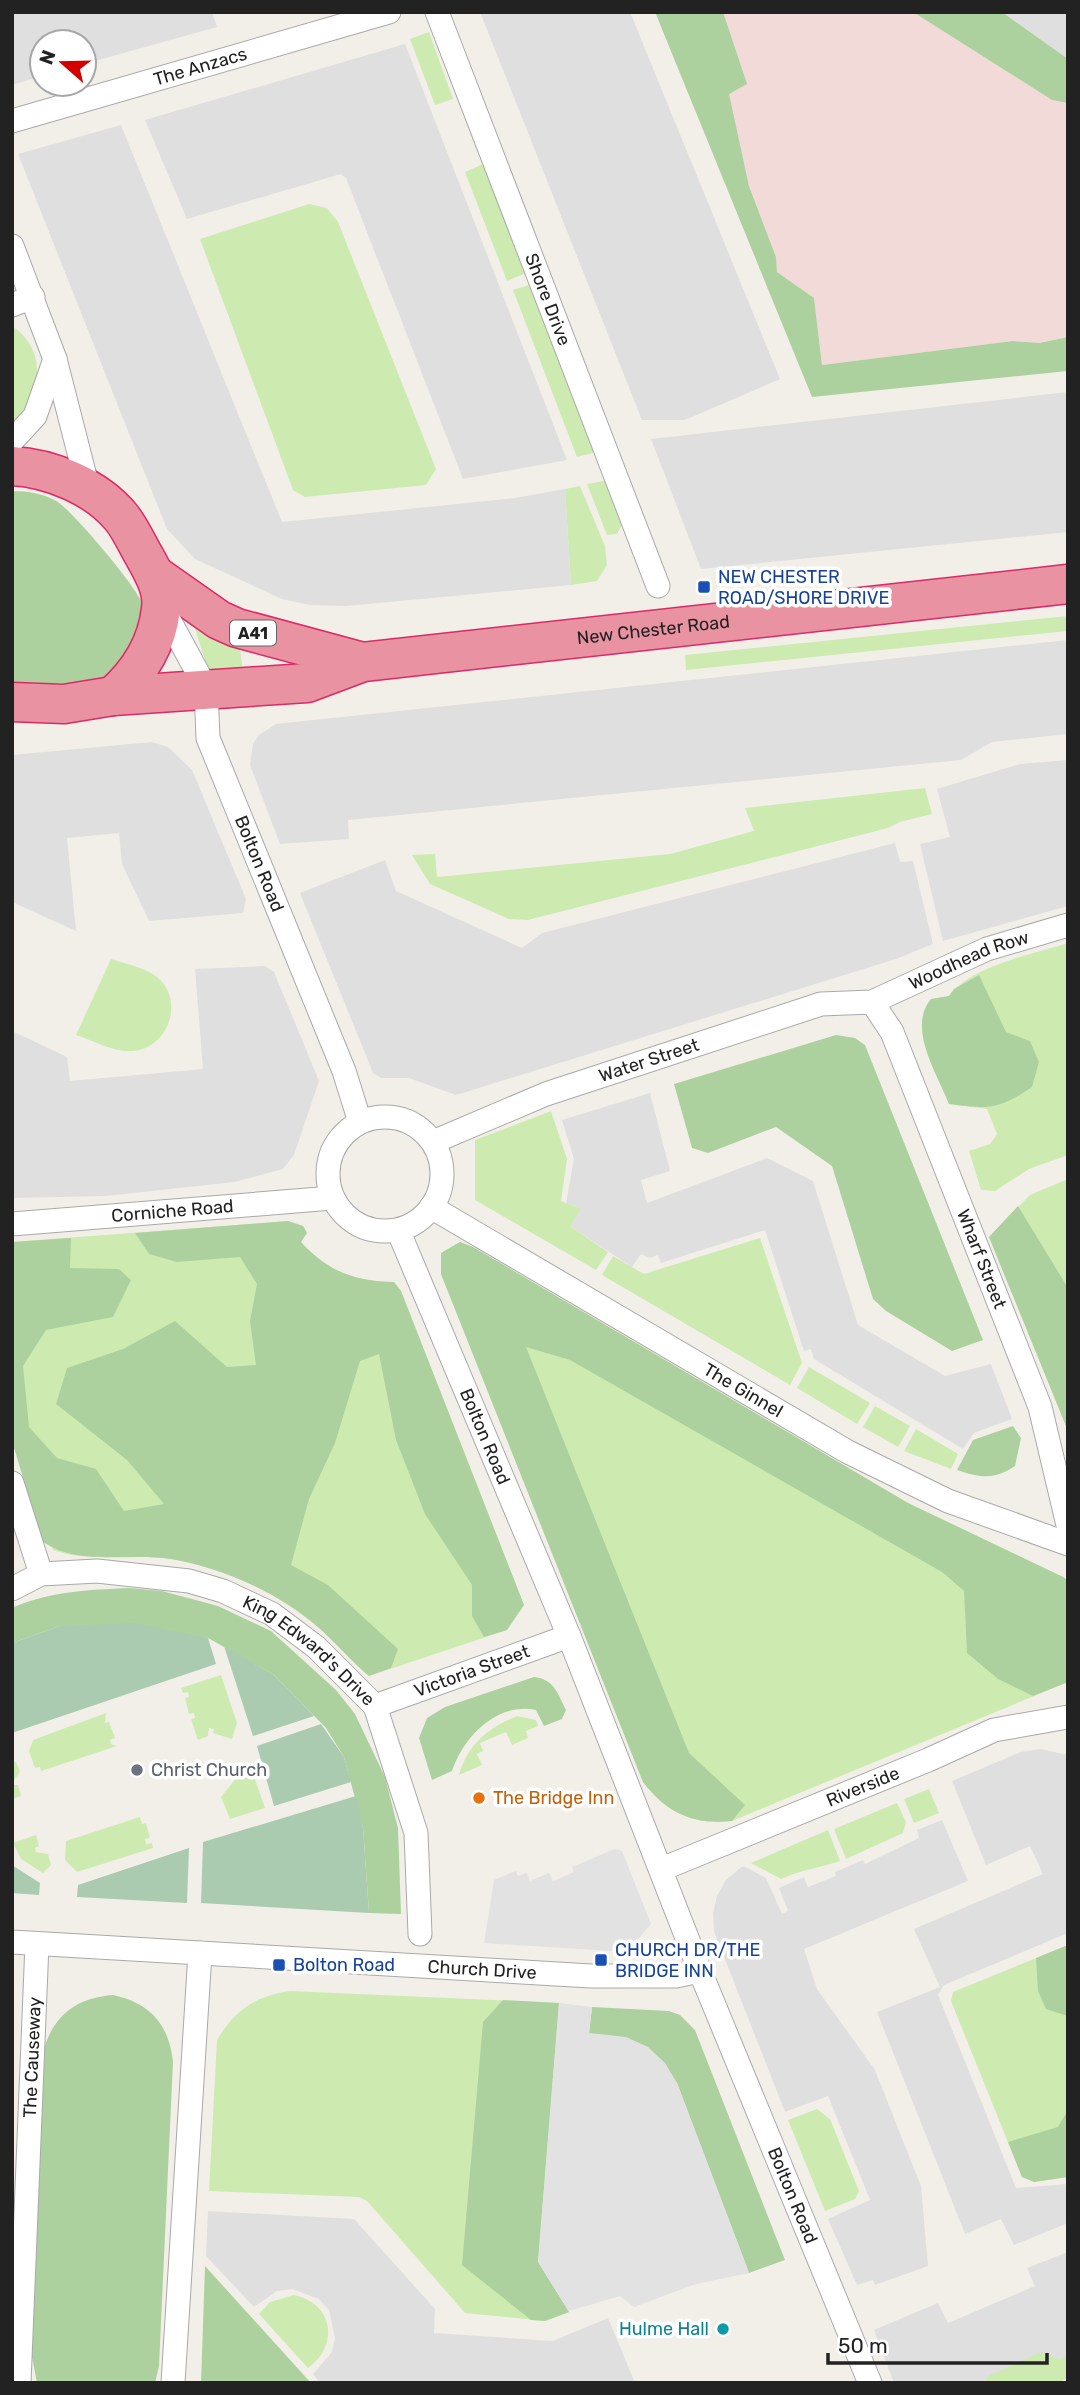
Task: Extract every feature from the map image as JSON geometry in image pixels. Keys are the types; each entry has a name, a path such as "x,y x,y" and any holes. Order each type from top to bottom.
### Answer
{"highway":[{"name":"A41","path":"12,466 51,474 88,488 121,517 159,591"},
{"name":"New Chester Road","path":"113,696 307,683 363,662 1068,584"},
{"name":"New Chester Road","path":"159,591 237,628 363,662"},
{"path":"113,696 135,676 146,658 159,591"},
{"name":"A41","path":"12,702 64,704 113,696"}],"street":[{"name":"The Anzacs","path":"12,121 389,12"},
{"name":"Shore Drive","path":"437,12 658,586"},
{"path":"12,246 23,301 55,359 88,488"},
{"path":"12,441 35,416 55,359"},
{"name":"Bolton Road","path":"159,591 206,688 208,738 344,1072 360,1122"},
{"name":"Woodhead Row","path":"872,1002 987,949 1068,925"},
{"name":"Water Street","path":"433,1142 546,1094 821,1003 872,1002"},
{"name":"Wharf Street","path":"872,1002 892,1032 1040,1407 1068,1525"},
{"path":"387,1116 403,1119 418,1127 433,1142 442,1177 432,1208 413,1224 382,1232 363,1228 341,1212 332,1198 328,1165 335,1145 346,1131 360,1122 387,1116"},
{"name":"Corniche Road","path":"12,1224 332,1198"},
{"name":"The Ginnel","path":"432,1208 848,1452 948,1501 1068,1544"},
{"name":"Bolton Road","path":"398,1230 569,1636 700,1971 870,2383"},
{"path":"12,1483 41,1574"},
{"name":"King Edward's Drive","path":"12,1589 41,1574 97,1571 189,1581 223,1591 272,1615 316,1647 375,1706 416,1833 420,1934"},
{"name":"Victoria Street","path":"375,1706 569,1636"},
{"name":"Riverside","path":"662,1869 928,1760 994,1730 1068,1717"},
{"name":"Church Drive","path":"12,1942 591,1976 677,1976 700,1971"},
{"name":"The Causeway","path":"19,2383 37,1944"},
{"path":"173,2383 200,1953"}],"shaded area":[{"path":"12,12 212,12 217,27 98,60 98,28 28,28 28,80 12,85"},
{"path":"480,12 630,12 780,379 685,420 642,420"},
{"path":"723,12 913,12 1052,100 1068,103 1068,337 1038,343 1013,341 822,365 814,298 777,272 776,257 749,186 728,94"},
{"path":"1002,12 1068,12 1068,59"},
{"path":"405,44 567,460 463,479 346,178 341,174 187,219 145,120"},
{"path":"121,125 282,522 515,498 565,489 571,585 346,606 310,605 282,599 195,559 167,529 18,154"},
{"path":"1068,392 1068,532 701,569 651,439"},
{"path":"1068,640 1068,734 992,742 961,760 348,820 349,839 280,844 250,765 253,744 259,735 276,724"},
{"path":"152,742 168,747 192,770 246,899 243,913 149,921 122,864 119,833 67,838 76,931 12,902 12,755"},
{"path":"1068,760 1068,906 943,941 920,844 950,837 937,789 1020,764"},
{"path":"895,843 900,862 913,861 933,944 896,959 456,1095 409,1078 381,1078 373,1073 300,893 385,860 396,891 522,948 542,933"},
{"path":"265,966 274,972 319,1081 294,1155 283,1169 234,1182 106,1196 12,1198 12,1031 67,1057 70,1081 203,1069 195,969"},
{"path":"650,1093 670,1171 641,1180 647,1203 767,1158 813,1181 858,1325 945,1376 991,1364 1012,1419 974,1433 963,1449 814,1359 811,1349 804,1351 765,1230 661,1263 658,1255 650,1258 641,1254 632,1267 570,1226 580,1209 566,1203 574,1159 562,1120"},
{"path":"1041,1749 1068,1755 1068,1933 944,1985 938,1995 1016,2188 1068,2184 1068,2223 1014,2245 1001,2219 965,2234 877,2012 940,1987 914,1929 1043,1874 1030,1846 986,1865 952,1781 1021,1752"},
{"path":"942,1820 968,1881 804,1949 817,1989 875,2070 921,2186 928,2266 875,2285 873,2280 857,2285 828,2219 870,2200 828,2096 785,2112 714,1931 713,1913 717,1896 726,1880 744,1866 766,1878 782,1914 788,1911 779,1888 804,1877 808,1887 836,1876 835,1872 863,1860 865,1864 919,1838 917,1830"},
{"path":"615,1849 622,1851 651,1924 627,1952 484,1943 494,1880 516,1871 518,1876 527,1873 530,1881 549,1873 553,1881 574,1872 572,1867"},
{"path":"559,2003 592,2007 589,2033 626,2037 648,2047 665,2063 677,2083 749,2273 696,2284 634,2307 620,2296 569,2311 538,2262"},
{"path":"208,2211 354,2219 435,2309 434,2333 553,2341 608,2318 635,2383 320,2383 313,2374 332,2352 335,2338 329,2310 319,2299 292,2289 277,2291 254,2307 206,2256"},
{"path":"1068,2252 1068,2378 1057,2383 894,2383 874,2330 938,2303 948,2323 1035,2286 1027,2268"}],"green space":[{"path":"655,12 723,12 747,84 729,94 749,186 776,257 777,272 814,298 822,365 1013,341 1039,343 1068,337 1068,371 812,397"},
{"path":"913,12 1002,12 1068,59 1068,103 1052,100"},
{"path":"429,32 453,99 435,105 410,39"},
{"path":"483,164 526,273 507,281 465,172"},
{"path":"309,204 327,208 338,222 436,469 426,485 305,497 293,490 200,239"},
{"path":"529,285 594,442 593,453 577,457 513,290"},
{"path":"12,326 24,336 32,348 37,375 30,403 12,427"},
{"path":"609,480 625,519 617,534 607,535 587,484"},
{"path":"580,486 605,546 607,565 597,581 571,585 565,489"},
{"path":"12,491 36,494 58,502 105,551 139,596 144,616 139,640 126,661 108,677 79,683 12,683"},
{"path":"1068,616 1068,631 686,670 685,655"},
{"path":"192,619 240,648 243,673 210,676"},
{"path":"925,788 932,814 888,828 528,920 509,919 430,884 412,855 435,854 437,877 670,854 754,831 745,808"},
{"path":"1068,943 1068,1155 1029,1169 995,1191 981,1190 969,1151 990,1144 997,1134 987,1109 949,1104 926,1051 922,1023 924,1011 931,999 949,996 959,986 987,969"},
{"path":"111,959 141,968 157,977 170,998 169,1021 164,1032 146,1048 134,1051 119,1050 76,1035"},
{"path":"979,975 1006,1032 1030,1041 1039,1062 1032,1087 1010,1100 983,1107 949,1104 926,1051 922,1023 924,1011 931,999 949,996 954,989"},
{"path":"836,1035 855,1038 865,1045 983,1340 952,1351 886,1311 873,1299 832,1166 776,1127 708,1153 692,1148 674,1084"},
{"path":"551,1111 567,1159 561,1201 581,1209 570,1226 608,1252 596,1270 475,1200 475,1140"},
{"path":"1068,1179 1068,1431 989,1237 1030,1195"},
{"path":"1018,1206 1068,1288 1068,1431 989,1237"},
{"path":"288,1221 303,1226 307,1233 301,1242 331,1267 354,1277 394,1282 401,1291 524,1605 507,1630 369,1676 303,1615 268,1593 229,1575 170,1559 81,1556 53,1550 12,1441 12,1242"},
{"path":"288,1221 303,1226 307,1233 301,1242 331,1267 354,1277 394,1282 401,1291 524,1605 507,1630 484,1637 472,1616 472,1585 425,1514 396,1440 379,1354 360,1361 335,1443 309,1499 291,1565 328,1585 398,1649 391,1668 369,1676 303,1615 268,1593 230,1576 171,1559 71,1554 42,1541 12,1441 12,1242 71,1238 70,1268 119,1269 131,1280 113,1317 46,1330 23,1366 29,1427 57,1458 96,1469 124,1511 164,1504 127,1460 56,1404 67,1368 123,1349 175,1321 227,1367 256,1365 250,1321 257,1284 240,1257 177,1262 149,1254 135,1233"},
{"path":"760,1238 802,1363 790,1385 602,1275 613,1256 644,1274"},
{"path":"460,1242 473,1247 908,1503 1063,1577 1068,1581 1068,1682 732,1821 693,1819 661,1802 643,1782 441,1274 441,1253"},
{"path":"460,1242 473,1247 908,1503 1063,1577 1068,1581 1068,1682 1033,1696 998,1679 967,1653 964,1591 942,1572 570,1360 526,1347 689,1753 745,1805 732,1821 718,1822 693,1819 661,1802 643,1782 441,1274 441,1253"},
{"path":"809,1367 870,1403 857,1424 797,1388"},
{"path":"875,1406 910,1426 898,1447 863,1427"},
{"path":"1013,1426 1021,1438 1015,1466 993,1476 973,1475 957,1470 973,1440"},
{"path":"916,1429 958,1454 951,1469 904,1451"},
{"path":"129,1588 162,1591 218,1606 271,1631 336,1690 355,1714 385,1777 398,1828 401,1914 369,1913 363,1828 344,1757 326,1728 274,1675 208,1638 60,1626 12,1643 12,1608 55,1595"},
{"path":"135,1623 208,1638 216,1664 12,1733 12,1643 60,1626"},
{"path":"224,1646 274,1675 314,1716 253,1736"},
{"path":"221,1675 237,1723 232,1739 213,1733 214,1729 209,1728 208,1736 198,1740 191,1719 195,1718 194,1713 189,1714 185,1698 189,1697 188,1692 183,1693 181,1688"},
{"path":"534,1677 541,1678 554,1688 566,1710 562,1719 544,1726 536,1710 522,1709 495,1717 474,1734 457,1758 452,1771 432,1780 419,1738 427,1718 445,1707"},
{"path":"106,1713 105,1723 109,1722 115,1738 110,1740 111,1744 117,1746 41,1771 40,1767 35,1768 29,1751 33,1740"},
{"path":"517,1716 536,1720 538,1726 526,1731 528,1738 512,1745 506,1732 480,1743 483,1751 477,1754 482,1765 459,1775 468,1754 480,1738"},
{"path":"321,1724 344,1757 351,1782 274,1806 257,1746"},
{"path":"12,1761 16,1762 20,1772 13,1781 14,1785 18,1785 21,1796 12,1799"},
{"path":"249,1762 265,1808 230,1819 221,1797"},
{"path":"929,1789 939,1813 914,1823 904,1799"},
{"path":"356,1796 363,1828 369,1913 201,1903 203,1842"},
{"path":"897,1803 906,1822 903,1833 846,1859 834,1829"},
{"path":"140,1817 142,1824 146,1823 150,1838 145,1839 146,1844 152,1843 153,1848 77,1872 65,1860 66,1841"},
{"path":"828,1830 840,1861 781,1879 751,1863"},
{"path":"36,1835 39,1846 35,1848 36,1852 48,1854 51,1865 43,1873 21,1859 13,1843"},
{"path":"189,1848 187,1903 77,1897 78,1885"},
{"path":"12,1865 40,1883 39,1895 12,1893"},
{"path":"1068,1945 1068,2177 1034,2182 1022,2177 951,2001 953,1992"},
{"path":"1068,1945 1068,2016 1046,2009 1038,1991 1036,1958"},
{"path":"290,1991 559,2003 538,2262 569,2312 545,2321 465,2313 367,2201 359,2197 209,2191 217,2040 231,2020 247,2006 266,1997"},
{"path":"113,1995 137,2004 155,2017 167,2037 173,2062 159,2366 155,2383 37,2383 32,2357 43,2052 53,2028 68,2011 87,2000"},
{"path":"503,2000 559,2003 538,2262 569,2312 545,2321 531,2320 462,2265 483,2022"},
{"path":"592,2007 669,2011 680,2015 695,2030 785,2260 749,2273 677,2083 589,2033"},
{"path":"817,2109 830,2119 859,2191 855,2199 825,2211 788,2120"},
{"path":"1068,2110 1068,2177 1034,2182 1022,2177 1008,2142 1058,2127"},
{"path":"205,2266 311,2383 201,2383"},
{"path":"294,2295 307,2299 317,2307 328,2326 325,2348 308,2368 259,2314 270,2302"},
{"path":"1041,2352 1059,2359 1068,2355 1068,2378 1057,2383 985,2383 988,2376"}],"place":[{"name":"NEW CHESTER ROAD/SHORE DRIVE","path":"704,587"},
{"name":"Christ Church","path":"137,1770"},
{"name":"The Bridge Inn","path":"479,1798"},
{"name":"CHURCH DR/THE BRIDGE INN","path":"601,1960"},
{"name":"Bolton Road","path":"279,1965"},
{"name":"Hulme Hall","path":"723,2329"}]}
